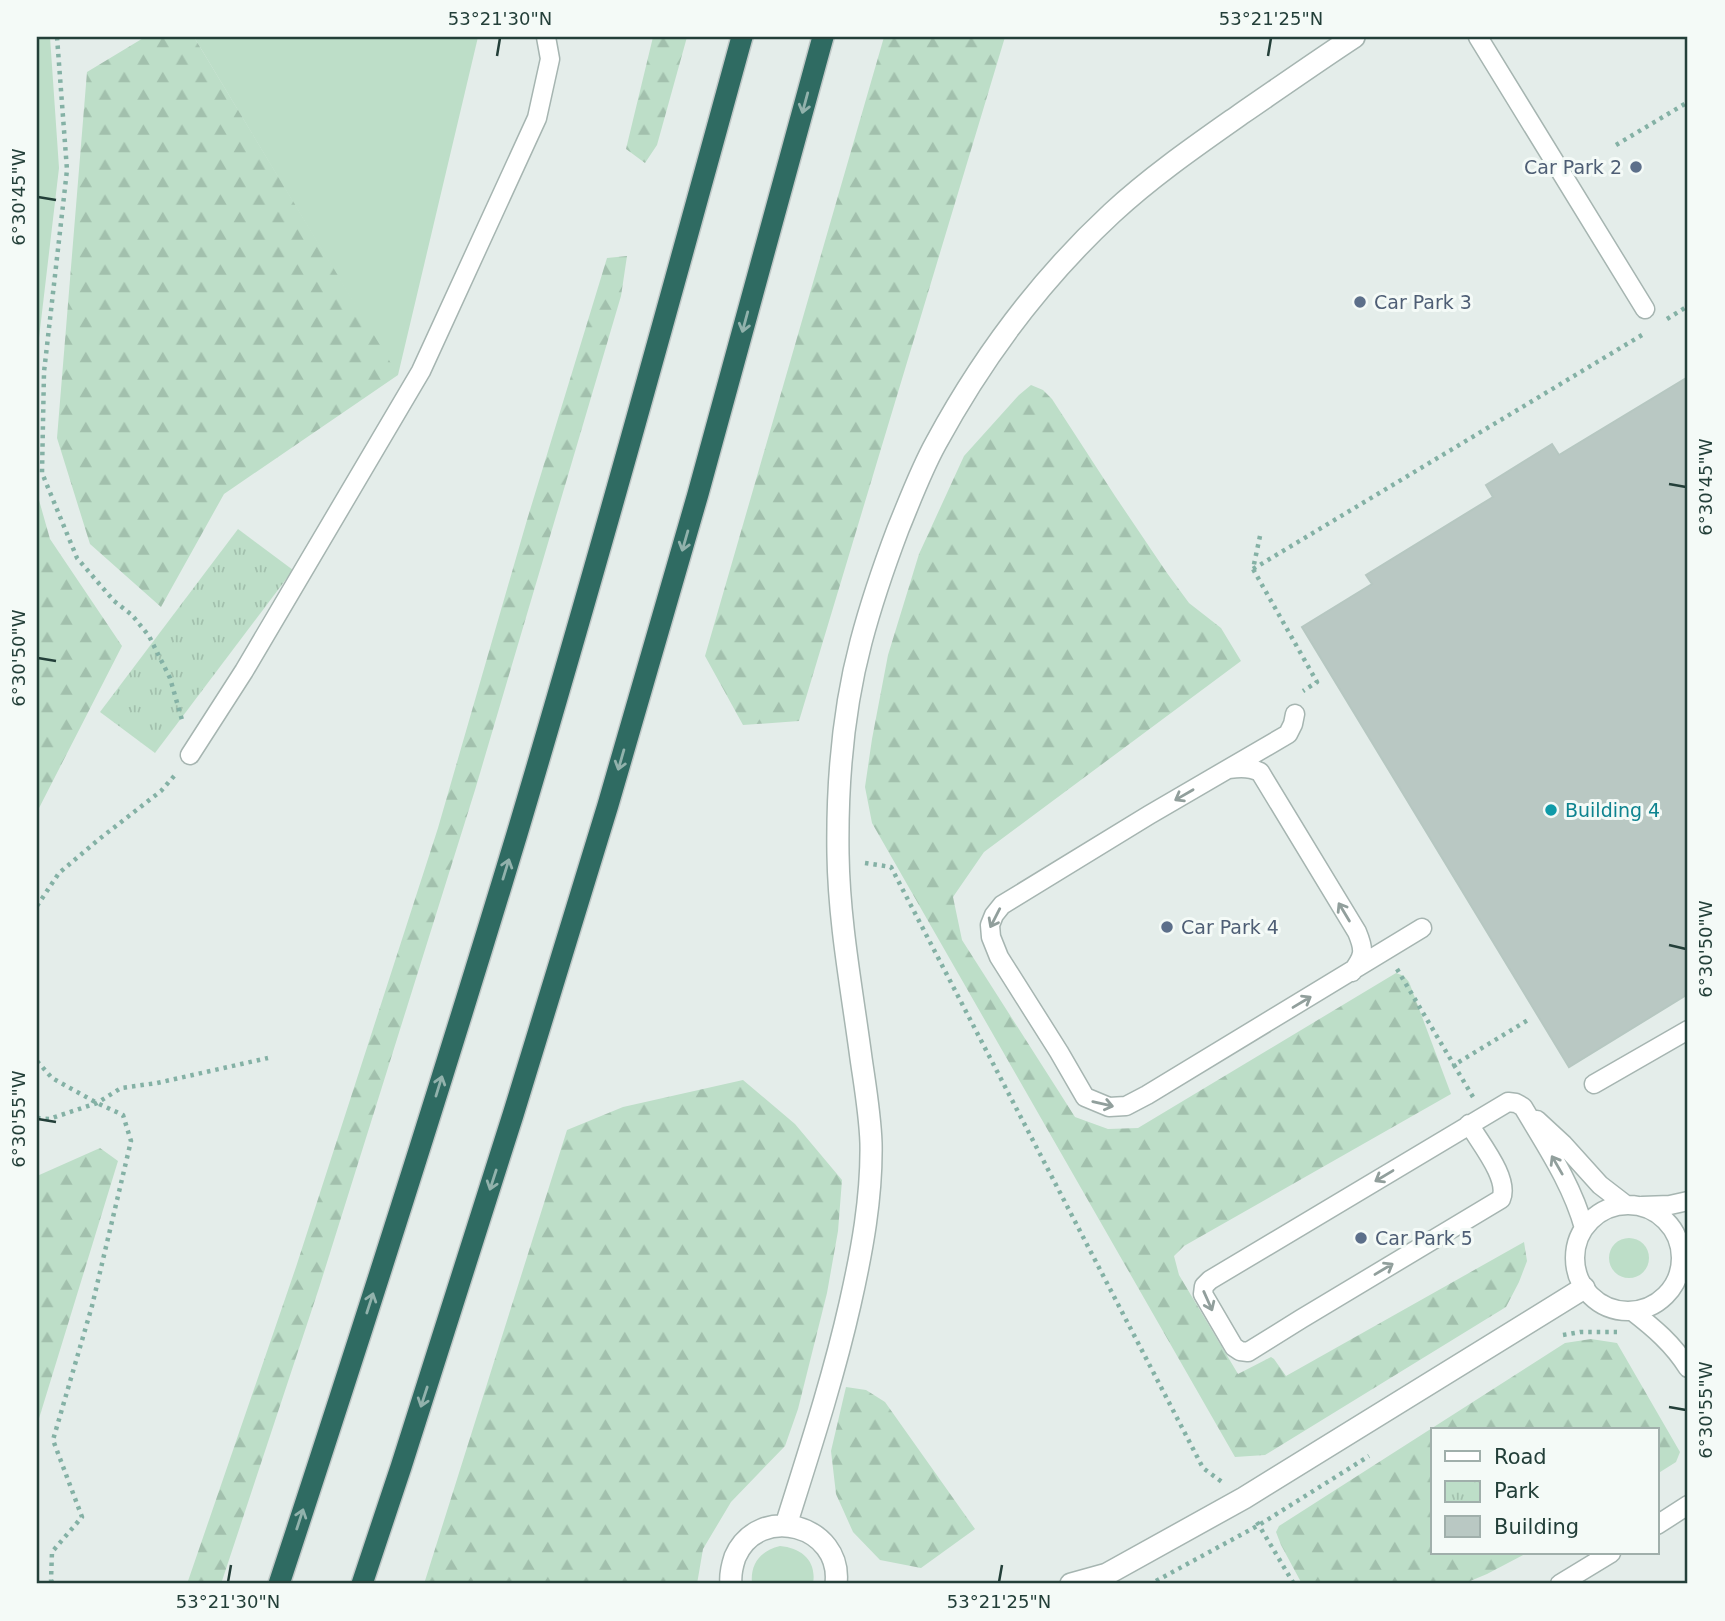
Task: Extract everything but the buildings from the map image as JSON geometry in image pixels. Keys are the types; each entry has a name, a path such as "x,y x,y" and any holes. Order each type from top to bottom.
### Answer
{"highway":[{"path":"279,1584 416,1162 517,834 616,495 742,37"},
{"path":"362,1584 513,1115 604,818 698,494 823,37"}],"street":[{"path":"786,1525 843,1334 865,1228 871,1144 869,1109 844,944 838,859 840,772 860,645 875,592 913,491 936,443 982,366 1071,255 1113,212 1194,146 1354,37"},
{"path":"1071,1584 1107,1574 1244,1498 1584,1288"},
{"path":"731,1584 732,1565 746,1541 758,1532 786,1525 801,1528 816,1536 827,1547 834,1561 836,1584"}],"lane":[{"path":"190,755 251,659 421,371 537,118 550,59 546,37"},
{"path":"1478,37 1645,309"},
{"path":"1295,714 1288,734 1002,905 990,925 990,937 999,957 1085,1097 1109,1107 1126,1106 1422,928"},
{"path":"1227,770 1241,767 1260,772 1357,932 1362,945 1362,959 1352,972"},
{"path":"1594,1084 1688,1030"},
{"path":"1477,1120 1500,1176 1504,1193 1501,1199 1248,1352 1234,1347 1203,1294 1204,1286 1210,1280 1477,1120 1508,1102 1523,1107 1563,1144 1600,1185 1634,1205 1658,1213 1670,1225 1685,1249 1673,1286 1662,1298 1648,1307 1632,1311 1614,1309 1598,1302 1584,1288 1577,1274 1577,1242 1584,1228 1595,1216 1609,1208 1634,1205 1670,1205 1688,1201"},
{"path":"1523,1107 1565,1178 1584,1228"},
{"path":"1632,1311 1658,1330 1688,1368"},
{"path":"1658,1524 1688,1506"},
{"path":"1560,1584 1609,1554"}],"path":[{"path":"37,906 59,873 161,791 190,755 170,678 149,636 77,558 39,474 44,372 67,170 57,37"},
{"path":"1616,145 1688,102"},
{"path":"1665,321 1688,306"},
{"path":"1253,569 1653,328"},
{"path":"1260,536 1253,569 1317,682 1297,695"},
{"path":"838,859 891,867 1203,1468 1244,1498 1294,1584"},
{"path":"1396,967 1454,1065 1477,1120"},
{"path":"1454,1065 1528,1020"},
{"path":"37,1118 49,1119 97,1103 121,1088 157,1083 268,1058"},
{"path":"37,1061 51,1078 123,1115 131,1141 92,1306 53,1440 82,1517 52,1552 53,1584"},
{"path":"1562,1335 1658,1330"},
{"path":"1149,1584 1259,1525 1376,1452"}],"green space":[{"path":"37,37 50,37 59,168 37,355"},
{"path":"145,37 194,37 398,375 224,494 161,607 90,544 57,438 87,72"},
{"path":"194,37 478,37 398,375 397,375"},
{"path":"653,37 687,37 657,145 645,163 626,149"},
{"path":"884,37 1005,37 799,721 743,725 705,656"},
{"path":"627,256 621,296 475,790 319,1288 221,1584 187,1584 296,1267 438,828 527,520 607,258"},
{"path":"1031,385 1043,390 1052,399 1167,573 1189,603 1221,628 1241,661 984,852 953,897 962,940 1075,1117 1108,1129 1138,1128 1396,973 1409,982 1451,1094 1184,1246 1174,1256 1179,1275 1238,1374 1271,1357 1286,1376 1524,1242 1527,1261 1506,1307 1265,1455 1235,1457 872,823 865,787 872,739 888,655 919,554 964,456"},
{"path":"37,493 50,539 122,646 37,812"},
{"path":"238,529 293,570 155,753 100,712"},
{"path":"743,1080 795,1124 842,1180 838,1231 827,1293 798,1409 785,1446 731,1502 703,1549 697,1584 424,1584 567,1130 623,1107"},
{"path":"100,1148 118,1161 37,1425 37,1176"},
{"path":"1629,1238 1643,1244 1649,1258 1643,1272 1629,1278 1615,1272 1609,1258 1615,1244"},
{"path":"1591,1339 1617,1343 1680,1452 1676,1462 1658,1473 1658,1428 1432,1428 1565,1343"},
{"path":"846,1387 866,1390 885,1402 975,1529 921,1568 880,1560 853,1532 836,1494 831,1451"},
{"path":"1431,1429 1431,1554 1525,1554 1463,1584 1302,1584 1281,1545 1276,1532 1279,1526"},
{"path":"780,1546 788,1547 806,1557 813,1569 813,1584 752,1584 753,1570 758,1559 767,1551"}],"place":[{"name":"Car Park 2","path":"1636,167"},
{"name":"Car Park 3","path":"1360,302"},
{"name":"Building 4","path":"1551,810"},
{"name":"Car Park 4","path":"1167,927"},
{"name":"Car Park 5","path":"1361,1238"}]}
